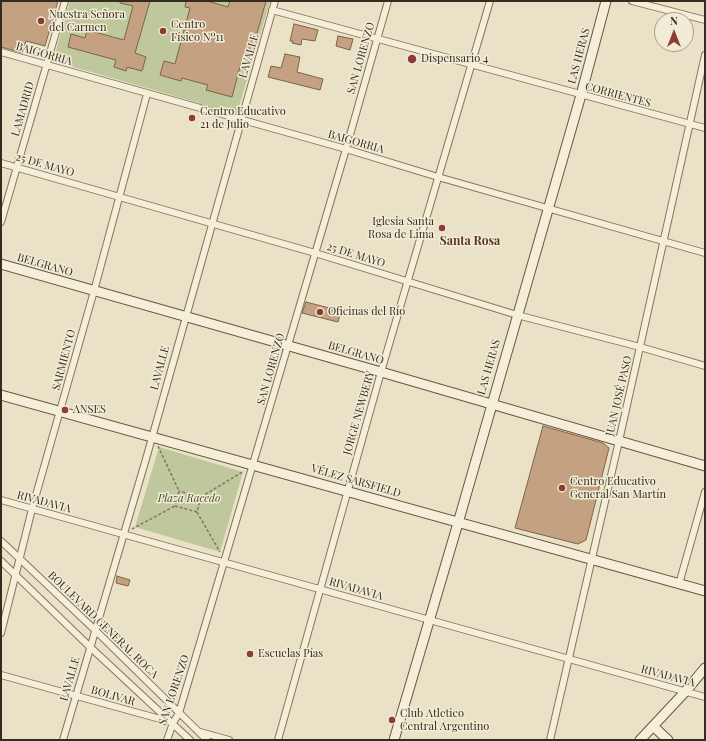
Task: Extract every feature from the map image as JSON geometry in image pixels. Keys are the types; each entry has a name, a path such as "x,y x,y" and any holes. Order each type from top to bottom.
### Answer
{"main road":[{"name":"LAS HERAS","path":"394,740 458,523 606,1"},
{"name":"BELGRANO","path":"1,264 705,466"},
{"name":"VÉLEZ SARSFIELD","path":"1,395 458,523 705,590"},
{"path":"640,740 686,692 705,668"},
{"path":"653,726 668,740"}],"street":[{"name":"LAMADRID","path":"1,222 65,1"},
{"name":"LAVALLE","path":"63,740 152,437 275,1"},
{"name":"SAN LORENZO","path":"167,740 172,723 179,713 346,149 388,1"},
{"name":"JORGE NEWBERY","path":"278,740 319,589 381,372 490,1"},
{"path":"632,1 705,20"},
{"name":"CORRIENTES","path":"272,10 705,128"},
{"name":"BAIGORRIA","path":"1,52 346,149 438,177 705,253"},
{"name":"JUAN JOSÉ PASO","path":"550,740 619,441 705,55"},
{"name":"SARMIENTO","path":"1,632 32,509 94,291 118,197 147,94"},
{"name":"25 DE MAYO","path":"1,163 315,253 517,315 640,347 705,366"},
{"path":"679,584 705,492"},
{"name":"RIVADAVIA","path":"1,500 705,697"},
{"name":"BOULEVARD GENERAL ROCA","path":"1,541 95,630 207,740"},
{"path":"1,561 90,647 190,740"},
{"name":"BOLIVAR","path":"1,675 172,723"},
{"path":"199,732 229,740"}],"path":[{"path":"152,437 159,447 179,491 175,506"},
{"path":"224,562 197,512 201,497 253,465"},
{"path":"179,491 201,497"},
{"path":"124,534 175,506 197,512"}],"green space":[{"name":"Centro Físico Nº11","path":"70,1 270,1 237,114 53,61"},
{"name":"Plaza Racedo","path":"159,447 243,472 220,552 135,527"}],"building":[{"path":"1,1 58,1 45,46 26,41 23,53 1,47"},
{"path":"120,1 150,1 135,53 146,57 142,71 127,67 126,71 114,67 116,60 68,47 71,34 85,38 87,30 124,40 133,6 120,3"},
{"path":"186,1 207,1 228,7 230,1 266,1 248,65 241,63 232,97 206,90 208,85 182,78 181,81 160,75 164,61 175,64 190,8 185,7"},
{"path":"294,24 318,30 315,41 302,39 301,45 292,43 293,41 290,41"},
{"path":"338,36 353,39 350,50 336,46"},
{"path":"285,54 300,57 297,72 323,79 320,90 268,77 271,66 281,68"},
{"name":"Oficinas del Río","path":"306,302 341,311 338,322 302,313"},
{"name":"Centro Educativo General San Martín","path":"543,426 603,443 609,448 586,540 578,544 515,528"},
{"path":"117,576 130,580 128,586 116,583"}],"place":[{"name":"Nuestra Señora del Carmen","path":"41,21"},
{"name":"Centro Físico Nº11","path":"163,31"},
{"name":"Dispensario 4","path":"412,59"},
{"name":"Centro Educativo 21 de Julio","path":"192,118"},
{"name":"Iglesia Santa Rosa de Lima","path":"442,228"},
{"name":"Oficinas del Río","path":"320,312"},
{"name":"ANSES","path":"65,410"},
{"name":"Centro Educativo General San Martín","path":"562,488"},
{"name":"Escuelas Pías","path":"250,654"},
{"name":"Club Atletico Central Argentino","path":"392,720"}],"district":[{"name":"Santa Rosa","path":"470,241"}]}
